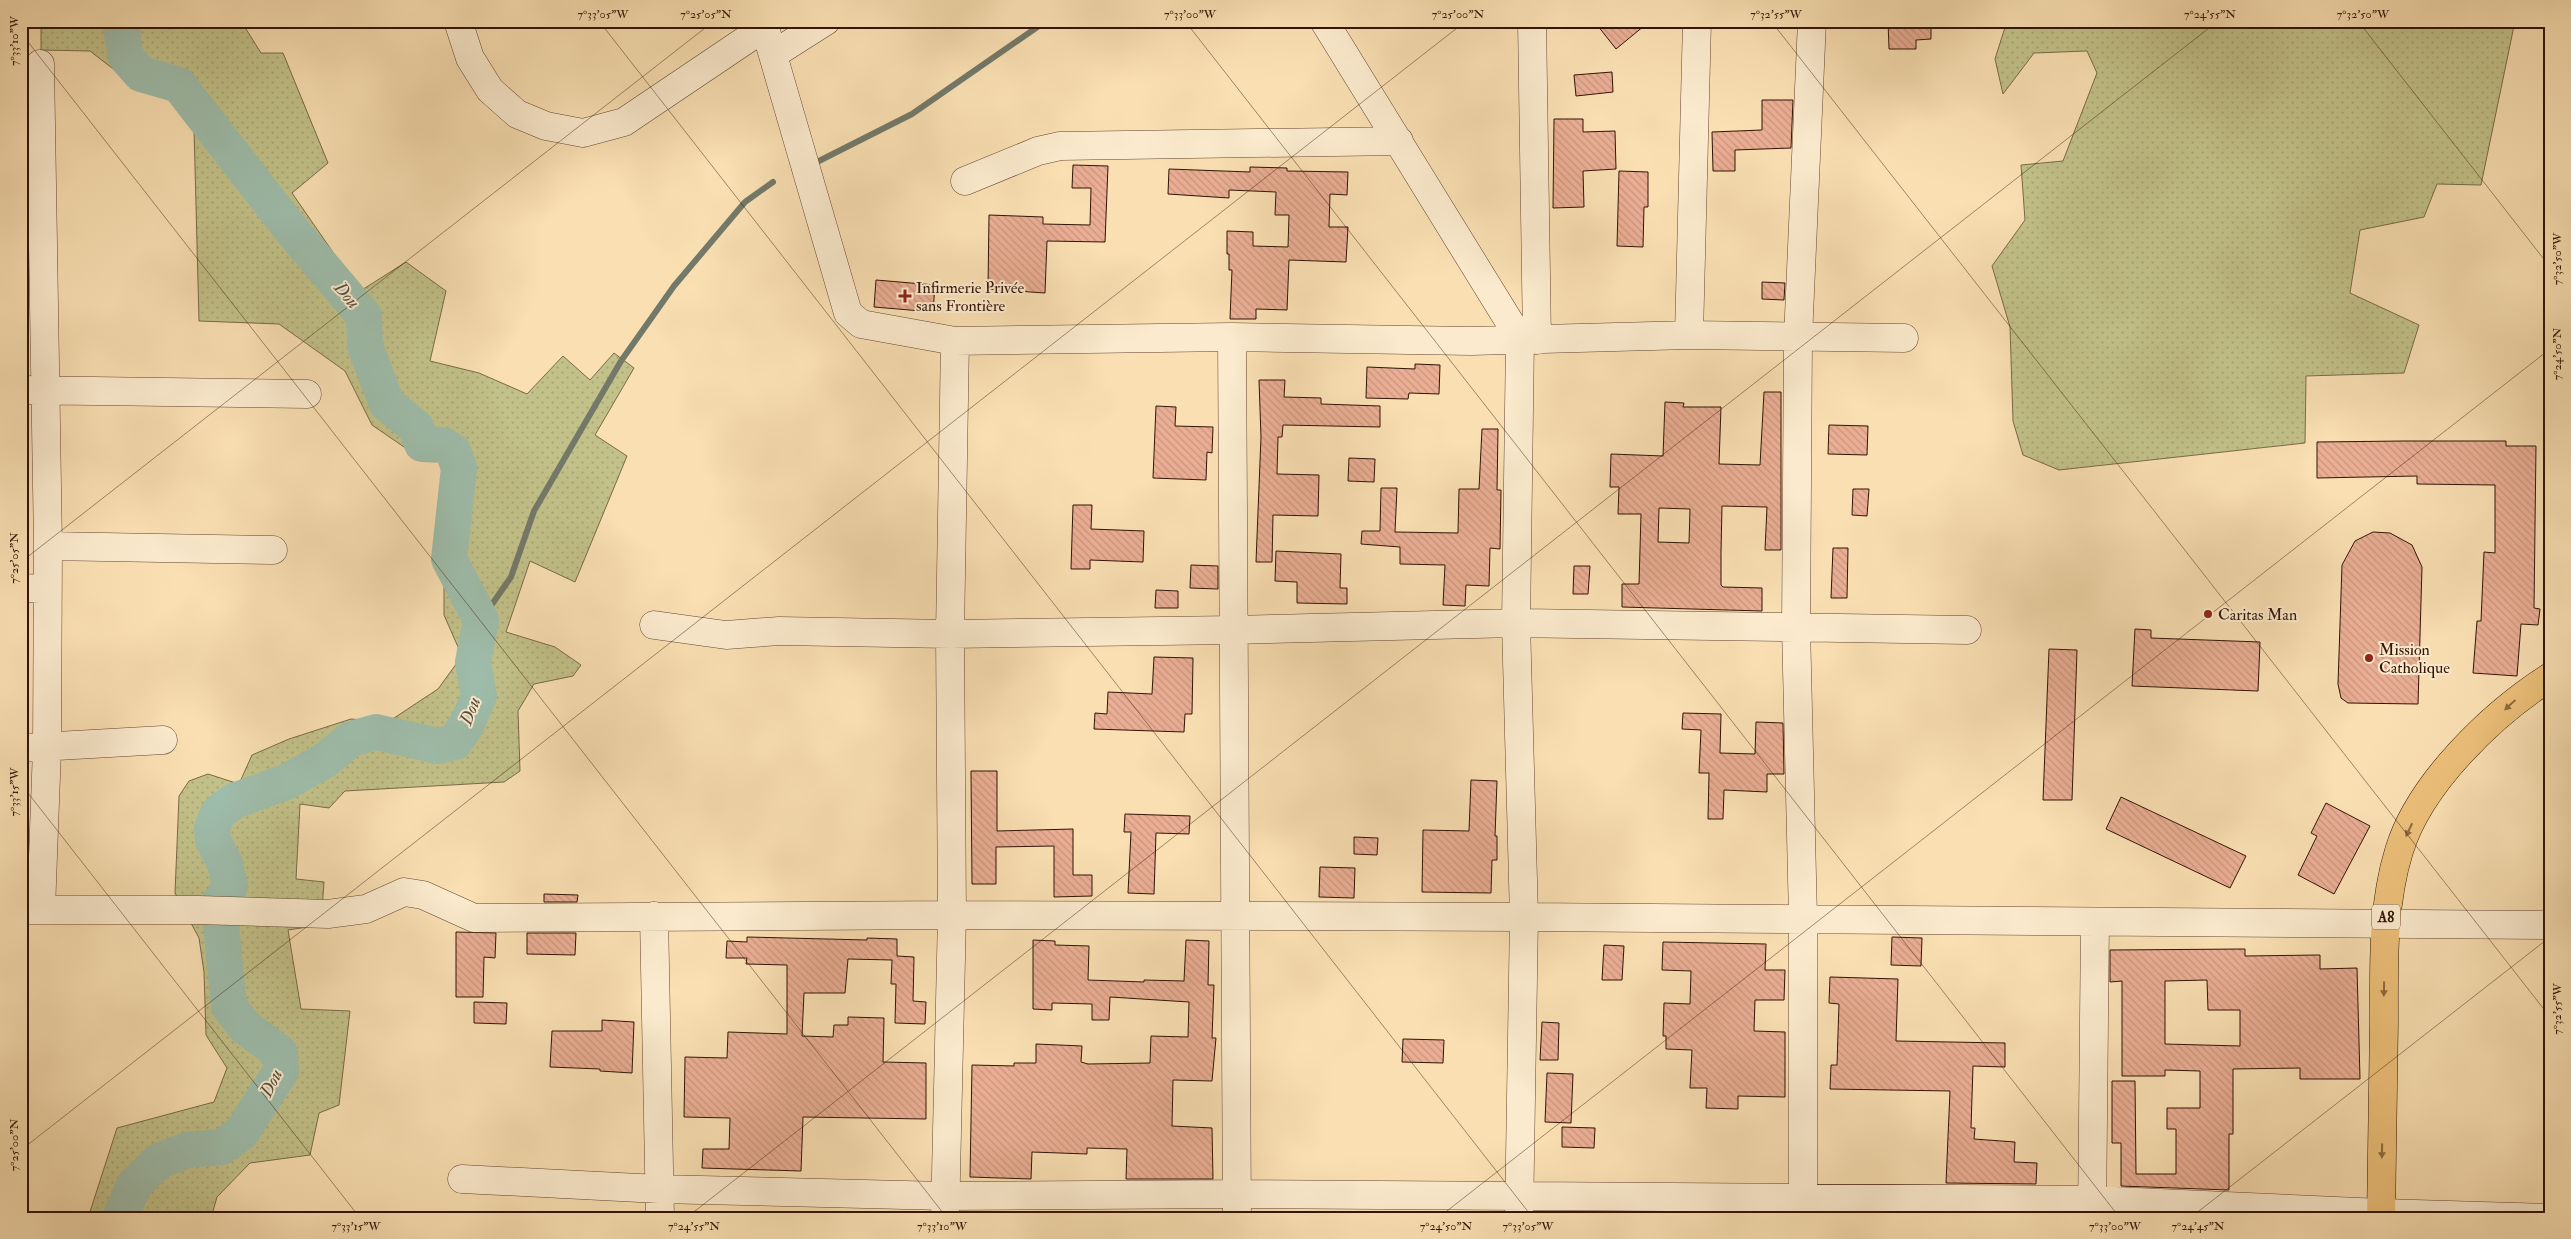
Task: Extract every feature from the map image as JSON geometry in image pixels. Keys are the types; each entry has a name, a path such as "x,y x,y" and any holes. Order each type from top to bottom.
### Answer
{"main road":[{"name":"A8","path":"2381,1215 2385,923 2399,851 2425,795 2467,746 2522,694 2550,677"}],"street":[{"path":"458,21 470,58 490,90 510,108 517,114 546,126 583,133 624,122 764,24 848,313 861,324 955,341 1232,336 1471,341 1689,335 1904,338"},
{"path":"774,54 826,21"},
{"path":"1324,21 1399,141 1529,339"},
{"path":"1689,335 1697,21"},
{"path":"1803,1209 1803,918 1796,627 1798,338 1812,21"},
{"path":"1519,1207 1524,917 1516,623 1529,339 1532,22"},
{"path":"40,64 31,138 33,390 48,546 34,588 31,910 198,910 328,914 366,909 404,892 423,894 474,918 952,915 1803,918 2550,925"},
{"path":"965,181 1038,151 1060,146 1399,141"},
{"path":"1232,336 1237,1206"},
{"path":"945,1207 952,915 950,634 955,341"},
{"path":"33,390 307,394"},
{"path":"48,546 274,550"},
{"path":"654,625 726,635 779,632 950,634 1233,630 1516,623 1967,630"},
{"path":"34,748 164,740"},
{"path":"654,916 660,1218"},
{"path":"2092,1209 2095,922"},
{"path":"462,1179 945,1207 1237,1206 2092,1209 2550,1218"}],"shaded area":[{"path":"41,21 167,21 169,29 194,21 241,21 261,53 283,53 328,163 292,193 337,258 330,266 354,295 406,262 446,291 430,361 479,373 527,394 563,356 590,380 614,353 634,368 595,435 627,456 575,582 530,561 506,632 555,647 581,665 573,676 534,684 518,711 520,771 504,782 345,791 329,808 300,804 296,879 324,882 321,925 288,930 301,1009 350,1011 339,1105 319,1113 310,1155 250,1163 217,1197 211,1218 88,1218 117,1128 214,1102 227,1068 206,1035 204,972 199,938 175,893 179,796 189,781 208,774 239,784 252,755 289,739 351,719 388,722 438,689 462,656 444,615 444,453 404,447 372,425 345,371 279,324 199,321 194,128 176,99 121,75 90,51 41,50"},
{"path":"2007,21 2515,21 2481,185 2437,184 2424,217 2360,230 2350,293 2419,325 2404,373 2306,376 2305,443 2059,470 2023,455 2013,421 2010,327 1992,266 2025,220 2021,165 2063,161 2097,73 2087,51 2034,53 2003,94 1995,59"}],"building":[{"path":"1594,21 1650,21 1616,49"},
{"path":"1888,21 1931,21 1931,39 1916,40 1916,49 1889,49"},
{"path":"1612,72 1613,92 1576,96 1574,75"},
{"path":"1762,100 1793,100 1791,148 1735,150 1735,171 1713,171 1712,132 1762,130"},
{"path":"1554,119 1583,119 1583,132 1615,131 1616,169 1583,171 1584,207 1553,208"},
{"path":"1073,165 1108,166 1105,242 1047,241 1045,293 988,289 989,215 1043,217 1043,224 1090,225 1091,188 1072,188"},
{"path":"1250,167 1287,168 1287,171 1348,172 1347,195 1330,194 1329,227 1348,227 1346,262 1289,260 1287,310 1256,309 1256,319 1230,319 1232,270 1229,270 1227,231 1253,232 1253,246 1288,247 1289,215 1275,215 1276,192 1229,190 1229,198 1168,194 1169,169 1250,172"},
{"path":"1619,171 1648,172 1648,207 1644,207 1643,247 1617,246"},
{"name":"Infirmerie Privée sans Frontière","path":"876,280 935,285 933,312 874,307"},
{"path":"1762,282 1785,283 1784,300 1762,299"},
{"path":"1415,364 1440,365 1439,394 1409,393 1408,399 1366,398 1367,367 1415,369"},
{"path":"1259,380 1285,380 1284,397 1321,398 1321,404 1380,406 1380,427 1283,425 1282,437 1278,437 1277,474 1319,475 1318,516 1273,515 1272,562 1256,562 1261,437"},
{"path":"1764,392 1781,392 1781,550 1765,550 1767,507 1722,506 1721,585 1723,587 1762,588 1762,611 1622,607 1622,584 1639,584 1641,514 1618,514 1619,487 1610,487 1611,454 1663,456 1665,402 1684,403 1683,407 1721,407 1719,464 1760,465","holes":["1659,508 1690,509 1689,543 1658,542"]},
{"path":"1156,406 1176,407 1175,426 1213,427 1212,453 1207,452 1206,480 1153,478"},
{"path":"1829,425 1868,426 1867,455 1828,454"},
{"path":"1482,429 1498,429 1497,490 1501,490 1500,549 1490,548 1489,586 1466,585 1465,606 1443,605 1445,565 1400,564 1400,547 1361,544 1362,531 1380,531 1381,488 1397,488 1395,532 1458,533 1459,489 1479,489"},
{"path":"2506,441 2506,446 2536,446 2534,608 2540,609 2538,625 2521,624 2517,676 2473,673 2477,621 2481,621 2484,552 2495,553 2495,485 2417,484 2417,476 2317,478 2317,442"},
{"path":"1349,458 1375,459 1374,482 1348,481"},
{"path":"1853,489 1869,489 1867,516 1852,515"},
{"path":"1073,505 1092,505 1091,529 1144,531 1143,562 1090,560 1090,569 1071,569"},
{"path":"2373,532 2390,533 2412,545 2422,567 2418,704 2348,703 2341,698 2338,684 2342,565 2355,541"},
{"path":"1833,548 1848,548 1847,598 1831,598"},
{"path":"1276,551 1341,554 1340,588 1347,588 1347,604 1297,603 1297,582 1275,581"},
{"path":"1191,565 1218,566 1218,589 1190,588"},
{"path":"1574,566 1590,566 1588,594 1573,594"},
{"path":"1156,590 1178,591 1178,608 1155,608"},
{"path":"2135,629 2151,630 2151,638 2260,642 2258,691 2132,686"},
{"path":"2049,649 2077,650 2072,800 2043,800"},
{"path":"1154,657 1193,658 1192,714 1185,714 1184,732 1094,729 1095,713 1107,714 1108,692 1152,694"},
{"path":"1683,713 1721,714 1720,753 1755,754 1756,722 1783,723 1784,774 1767,774 1767,792 1724,790 1723,819 1708,819 1709,773 1699,773 1701,730 1682,729"},
{"path":"971,771 997,771 997,831 1073,829 1073,875 1092,875 1092,896 1054,897 1054,846 996,847 996,884 972,884"},
{"path":"1471,780 1497,781 1495,836 1497,836 1497,860 1492,860 1491,893 1422,892 1423,830 1469,831"},
{"path":"2121,797 2246,856 2230,888 2106,829"},
{"path":"2326,803 2370,826 2334,894 2298,875 2317,836 2311,833"},
{"path":"1125,814 1190,816 1189,834 1156,833 1154,894 1128,893 1131,832 1124,832"},
{"path":"1354,837 1378,838 1377,855 1354,854"},
{"path":"1320,867 1355,868 1354,898 1319,897"},
{"path":"544,894 578,895 577,902 544,902"},
{"path":"456,932 496,933 495,958 484,957 483,997 456,997"},
{"path":"527,933 576,933 575,955 527,954"},
{"path":"747,937 897,939 897,956 914,957 913,1001 926,1002 925,1024 895,1023 896,984 891,984 892,960 848,959 845,993 804,993 802,1036 833,1037 834,1025 848,1025 848,1017 884,1018 883,1062 926,1063 926,1119 803,1117 801,1171 702,1168 703,1149 729,1149 730,1118 684,1117 685,1057 727,1058 728,1032 787,1034 787,965 746,964 747,958 726,958 727,941 747,942"},
{"path":"1892,937 1922,938 1921,966 1891,965"},
{"path":"1033,940 1055,941 1055,945 1089,946 1088,980 1144,982 1144,980 1184,981 1186,940 1209,941 1208,985 1214,985 1212,1038 1216,1038 1212,1081 1173,1080 1172,1126 1212,1128 1213,1179 1126,1179 1127,1149 1087,1148 1087,1154 1032,1152 1031,1179 970,1177 972,1065 1014,1066 1014,1063 1036,1063 1036,1044 1082,1046 1081,1062 1088,1064 1150,1063 1151,1036 1188,1037 1189,1002 1110,997 1109,1020 1092,1020 1092,1004 1052,1003 1052,1010 1033,1009"},
{"path":"1663,942 1766,944 1765,970 1785,970 1784,1000 1755,1000 1754,1031 1785,1032 1785,1097 1738,1096 1738,1109 1706,1108 1707,1088 1690,1088 1692,1050 1666,1049 1666,1036 1663,1036 1664,1003 1690,1004 1691,971 1662,970"},
{"path":"1604,945 1624,946 1622,980 1602,980"},
{"path":"2245,949 2245,956 2320,955 2320,969 2357,968 2360,1079 2300,1079 2300,1068 2233,1069 2233,1134 2229,1134 2229,1190 2121,1186 2121,1143 2112,1143 2112,1081 2135,1081 2136,1174 2176,1174 2176,1129 2167,1129 2167,1108 2200,1108 2200,1071 2165,1070 2165,1076 2122,1076 2122,981 2110,982 2110,950","holes":["2207,980 2208,1010 2240,1010 2240,1046 2165,1044 2165,981"]},
{"path":"1830,977 1898,979 1896,1041 2005,1043 2005,1067 1973,1066 1971,1128 1975,1128 1974,1139 2015,1142 2014,1162 2037,1163 2036,1184 1946,1183 1950,1091 1830,1089 1831,1065 1837,1065 1839,1004 1829,1003"},
{"path":"474,1002 507,1003 506,1024 474,1023"},
{"path":"602,1020 634,1022 632,1073 600,1071 600,1069 550,1067 552,1031 602,1031"},
{"path":"1542,1022 1559,1023 1558,1060 1540,1060"},
{"path":"1403,1039 1444,1040 1443,1063 1402,1062"},
{"path":"1547,1073 1573,1074 1571,1123 1545,1122"},
{"path":"1562,1127 1595,1128 1594,1148 1562,1147"}],"waterway":[{"name":"Dou","path":"120,21 126,57 141,74 179,85 289,227 364,316 365,346 387,404 416,427 422,444 443,445 453,451 459,468 449,559 481,620 473,662 479,696 467,724 455,742 438,746 376,732 351,739 324,761 286,782 234,801 218,813 212,828 213,840 225,864 230,886 219,904 229,1006 244,1026 280,1053 281,1071 241,1133 222,1147 187,1150 159,1161 134,1185 120,1218"},
{"path":"815,163 912,114 1046,21"},
{"path":"481,620 511,577 534,511 621,361 674,286 745,202 773,182"}],"place":[{"name":"Infirmerie Privée sans Frontière","path":"905,296"},
{"name":"Caritas Man","path":"2208,614"},
{"name":"Mission Catholique","path":"2369,658"}]}
